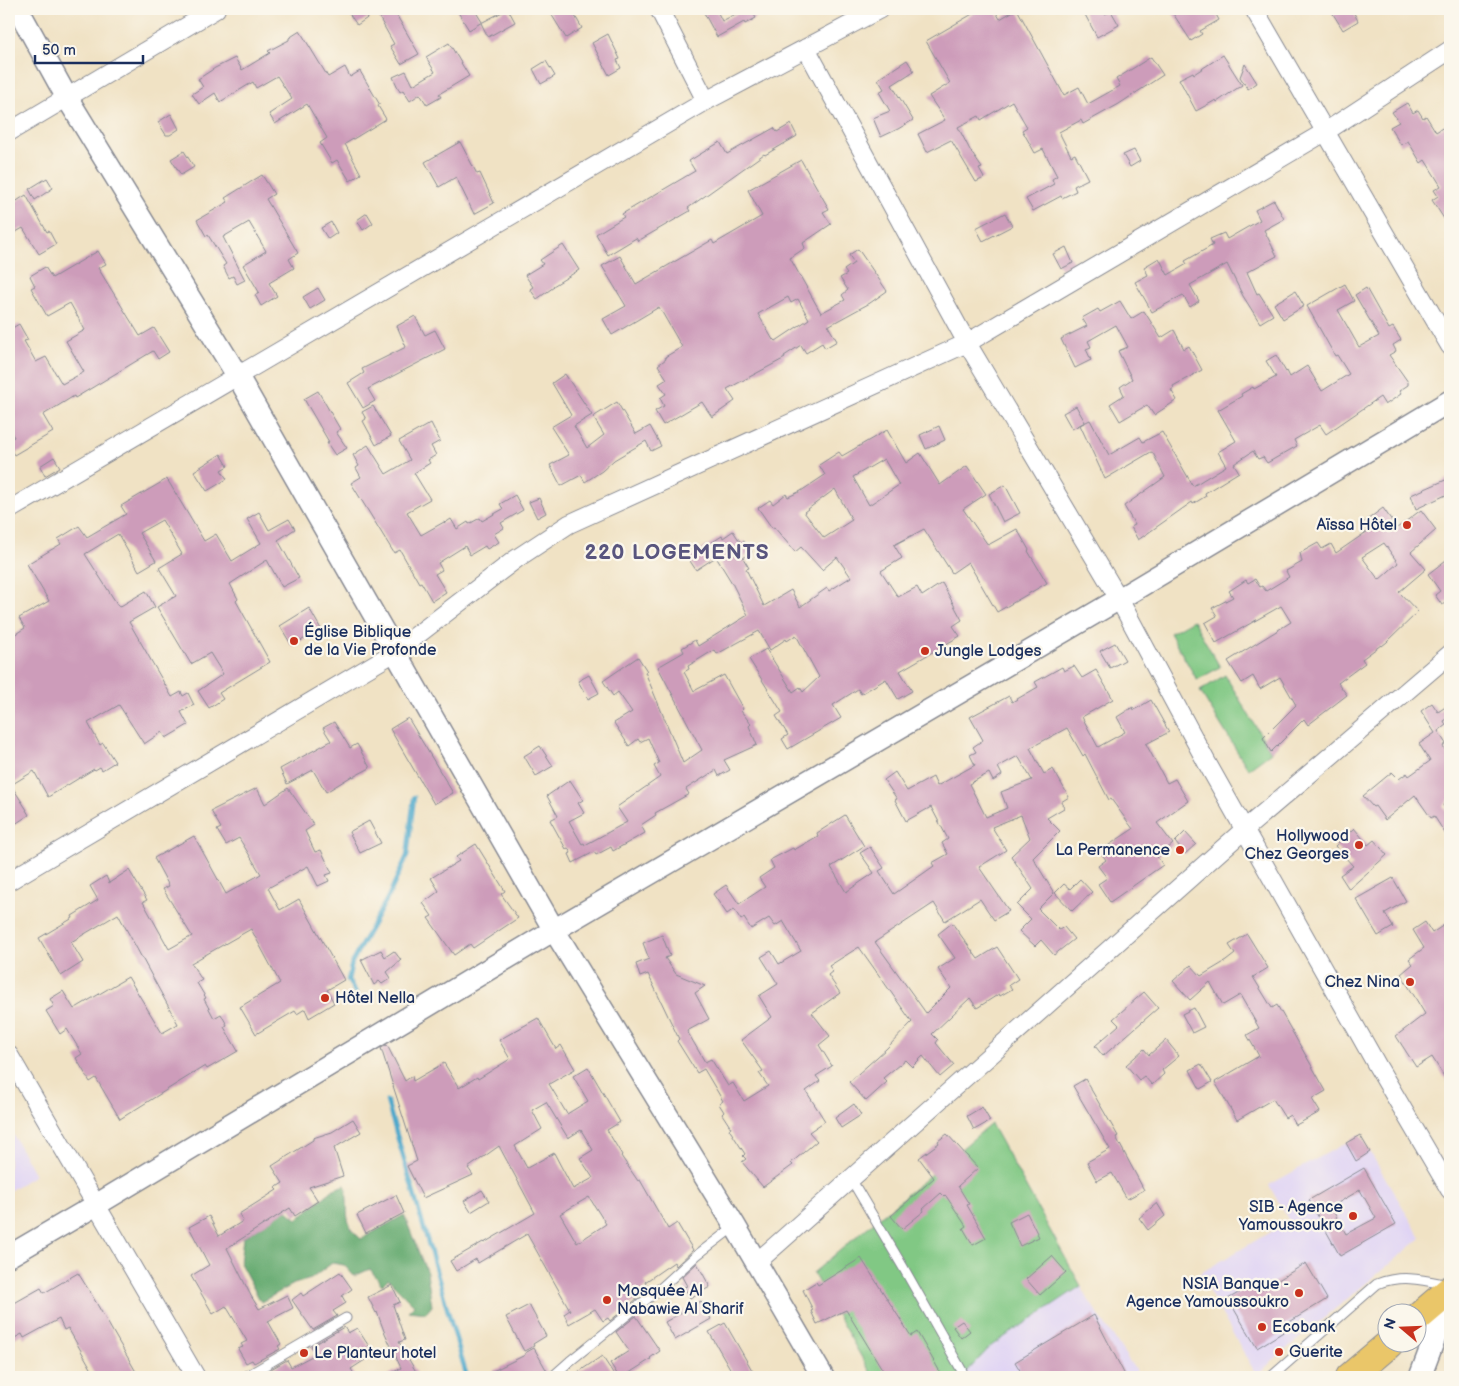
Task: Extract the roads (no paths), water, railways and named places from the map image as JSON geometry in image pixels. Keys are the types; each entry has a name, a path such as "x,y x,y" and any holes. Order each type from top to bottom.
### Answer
{"highway":[{"path":"1426,1310 1450,1290"},
{"path":"1350,1377 1377,1354"}],"street":[{"path":"18,9 66,96 237,375 554,930 735,1226 823,1377"},
{"path":"9,132 66,96 216,9"},
{"path":"659,9 706,101"},
{"path":"9,510 706,101 880,9"},
{"path":"1254,9 1450,346"},
{"path":"806,48 967,343 1119,599 1207,763 1378,1067 1450,1190"},
{"path":"9,881 395,652 516,559 569,524 967,343 1325,132 1450,50"},
{"path":"9,1256 554,930 1119,599 1450,401"},
{"path":"756,1263 1245,829 1450,654"},
{"path":"9,1056 196,1377"},
{"path":"1420,1377 1450,1297"}],"lane":[{"path":"851,1179 962,1371"},
{"path":"552,1377 662,1287 697,1255 735,1226"},
{"path":"1271,1377 1377,1284 1391,1278 1419,1279 1450,1286"},
{"path":"246,1377 346,1318"}],"waterway":[{"path":"357,995 348,980 352,962 389,895 407,856 414,797"},
{"path":"387,1101 467,1377"}],"place":[{"name":"Aïssa Hôtel","path":"1407,525"},
{"name":"Église Biblique de la Vie Profonde","path":"294,641"},
{"name":"Jungle Lodges","path":"925,651"},
{"name":"Hollywood Chez Georges","path":"1359,845"},
{"name":"La Permanence","path":"1180,850"},
{"name":"Chez Nina","path":"1410,982"},
{"name":"Hôtel Nella","path":"325,998"},
{"name":"SIB - Agence Yamoussoukro","path":"1353,1216"},
{"name":"NSIA Banque - Agence Yamoussoukro","path":"1299,1293"},
{"name":"Mosquée Al Nabawie Al Sharif","path":"607,1300"},
{"name":"Ecobank","path":"1262,1327"},
{"name":"Guerite","path":"1279,1352"},
{"name":"Le Planteur hotel","path":"304,1353"}],"district":[{"name":"220 LOGEMENTS","path":"677,552"}]}
